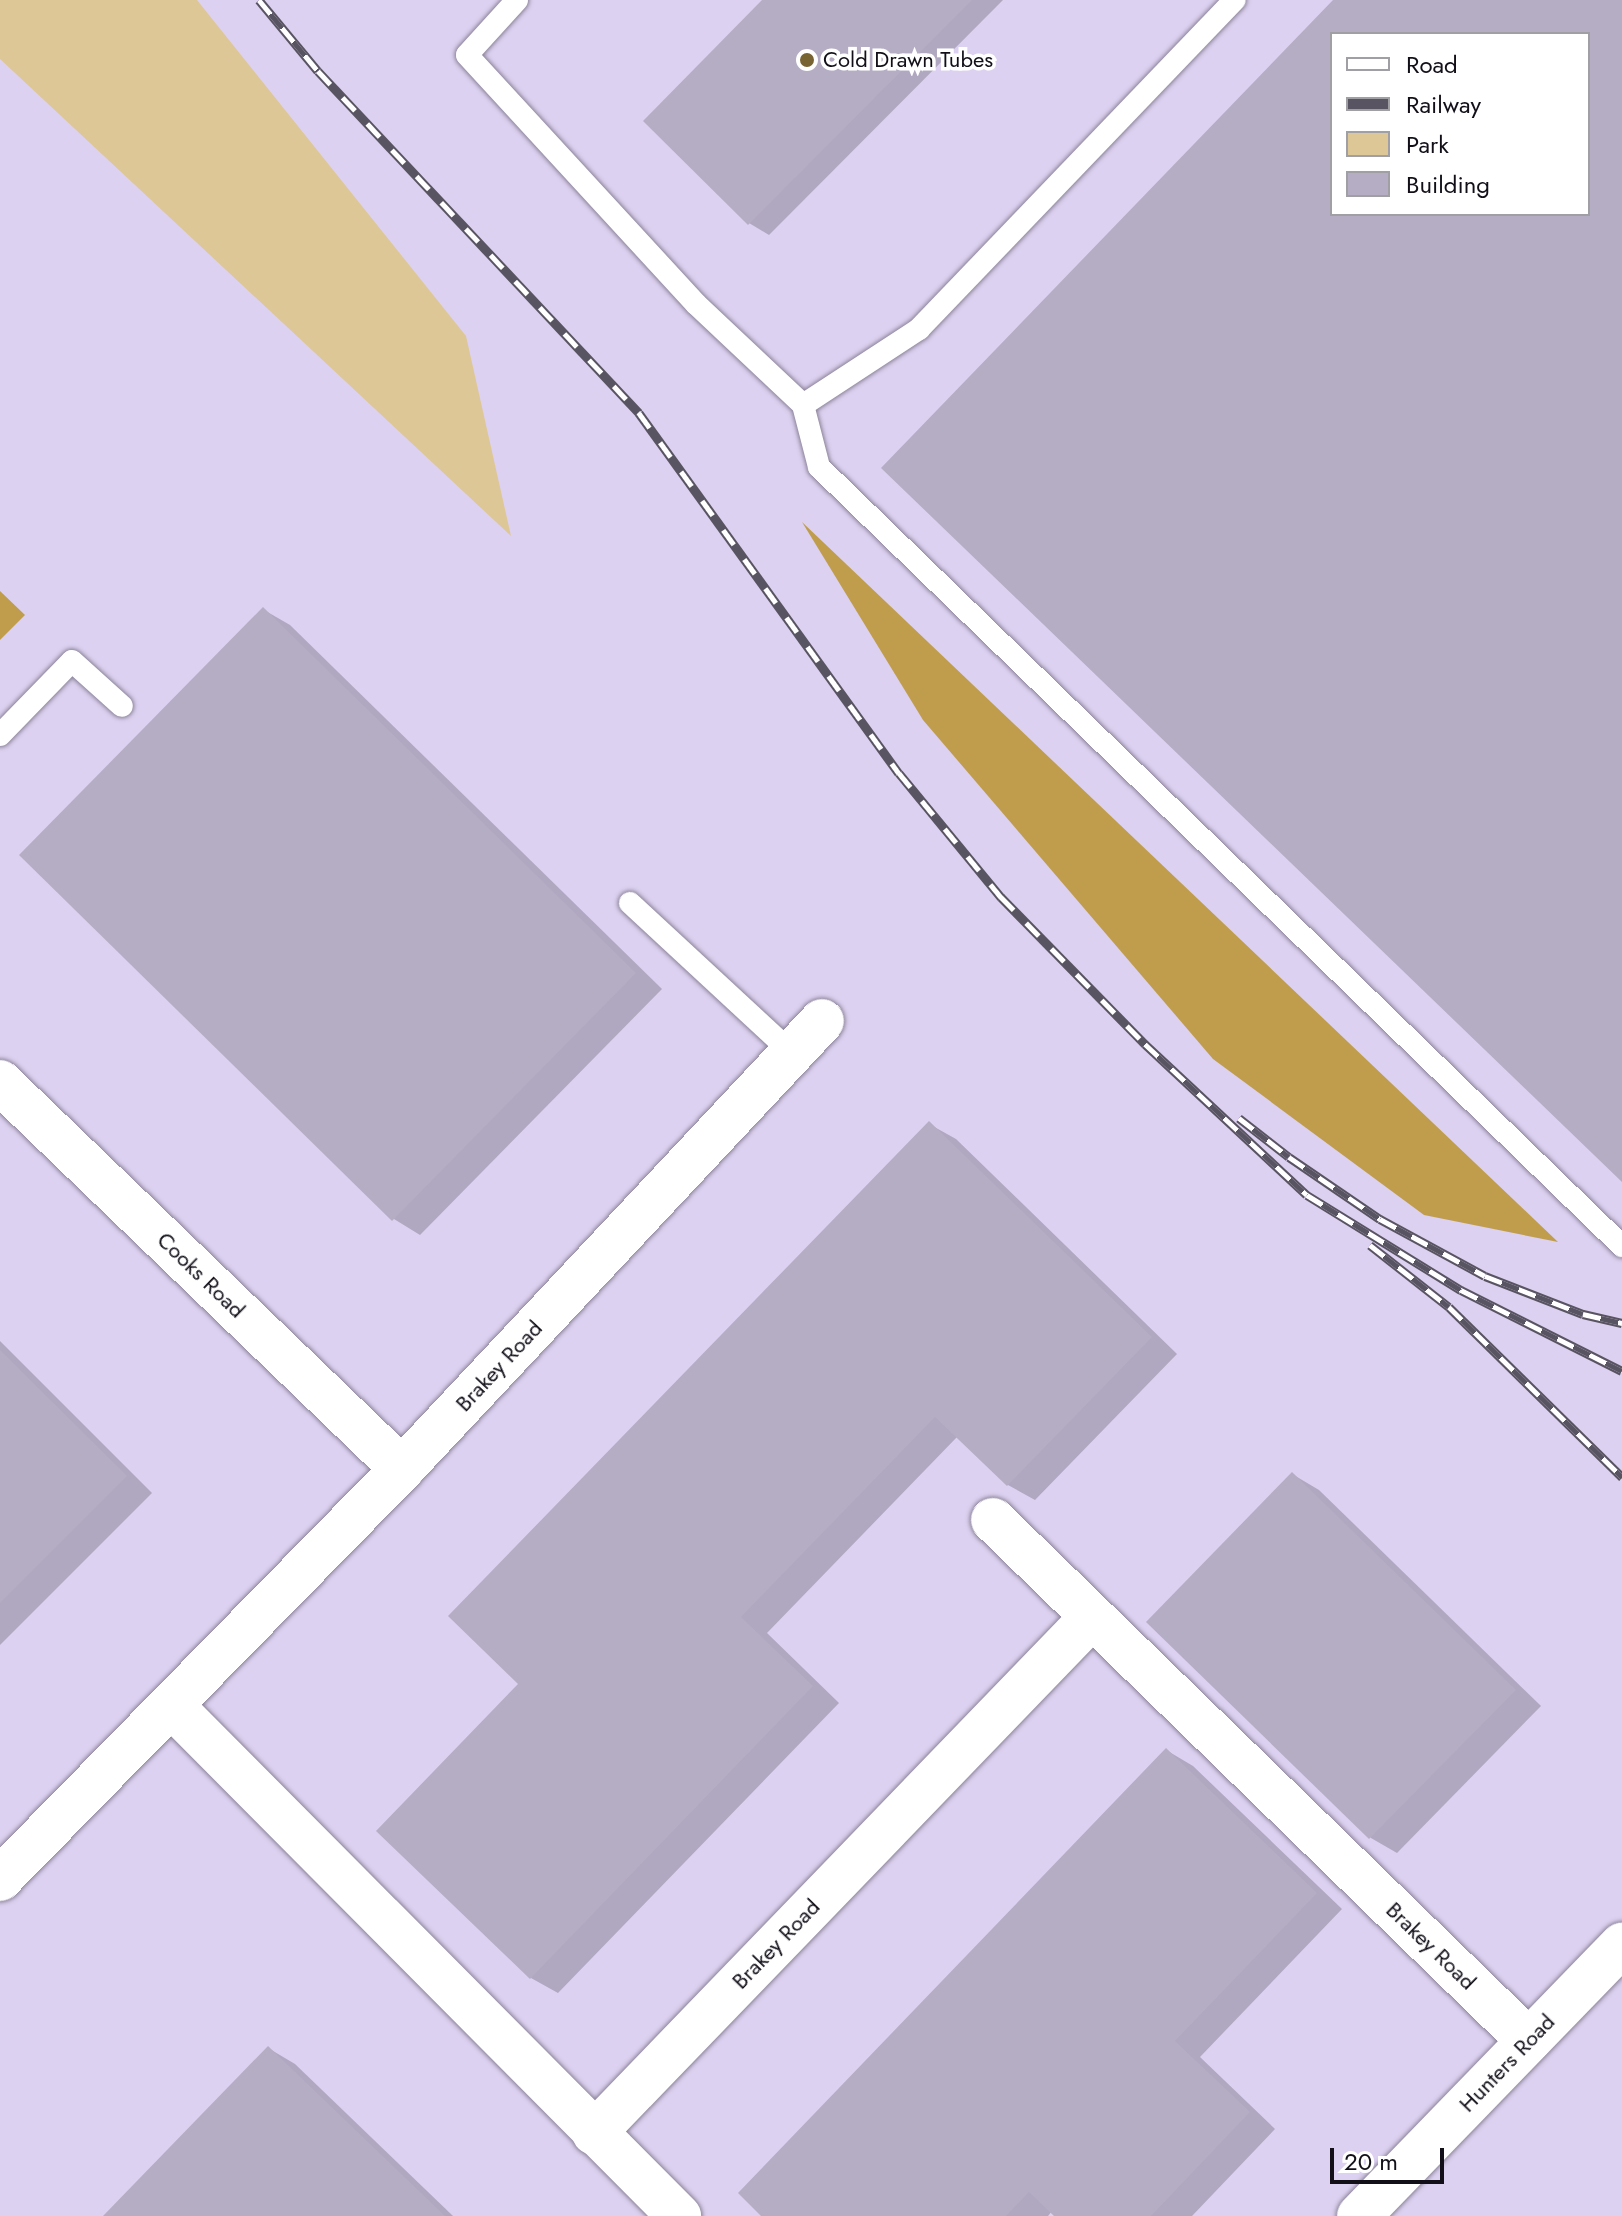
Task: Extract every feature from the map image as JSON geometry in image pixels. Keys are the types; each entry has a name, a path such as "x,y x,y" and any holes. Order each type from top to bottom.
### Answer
{"street":[{"name":"Brakey Road","path":"0,1879 173,1707 402,1469 822,1021"},
{"name":"Cooks Road","path":"0,1082 402,1469"},
{"name":"Brakey Road","path":"993,1520 1529,2041"},
{"name":"Brakey Road","path":"594,2133 1091,1618"},
{"path":"173,1707 679,2216"},
{"name":"Hunters Road","path":"1359,2216 1622,1945"}],"lane":[{"path":"517,0 467,55 696,304 803,405 819,467 1622,1246"},
{"path":"803,405 919,329 1235,0"},
{"path":"0,735 72,661 122,706"},
{"path":"630,903 792,1053"}],"shaded area":[{"path":"0,0 1622,0 1622,2216 0,2216"},
{"path":"802,522 1558,1242 1424,1215 1213,1059 923,720"},
{"path":"0,591 25,615 0,640"}],"green space":[{"path":"0,0 197,0 466,336 511,536 0,59"}],"building":[{"name":"Cold Drawn Tubes","path":"762,0 972,0 748,225 643,121"},
{"path":"1333,0 1622,0 1622,1182 881,468"},
{"path":"263,607 636,973 392,1221 19,855"},
{"path":"929,1121 1152,1337 1007,1486 935,1417 741,1617 813,1686 530,1979 376,1831 518,1684 448,1616"},
{"path":"0,1350 127,1476 0,1603"},
{"path":"1292,1472 1516,1690 1369,1839 1146,1622"},
{"path":"1166,1748 1317,1893 1175,2041 1250,2112 1151,2216 1054,2216 1029,2192 1006,2216 761,2216 738,2193"},
{"path":"268,2046 445,2216 103,2216"}],"railway":[{"path":"259,0 318,71 639,413 899,773 1001,897 1145,1044 1307,1195 1461,1290 1622,1371"},
{"path":"1239,1118 1289,1157 1380,1219 1485,1276 1583,1314 1622,1323"},
{"path":"1370,1245 1449,1307 1622,1477"}],"place":[{"name":"Cold Drawn Tubes","path":"807,60"}]}
